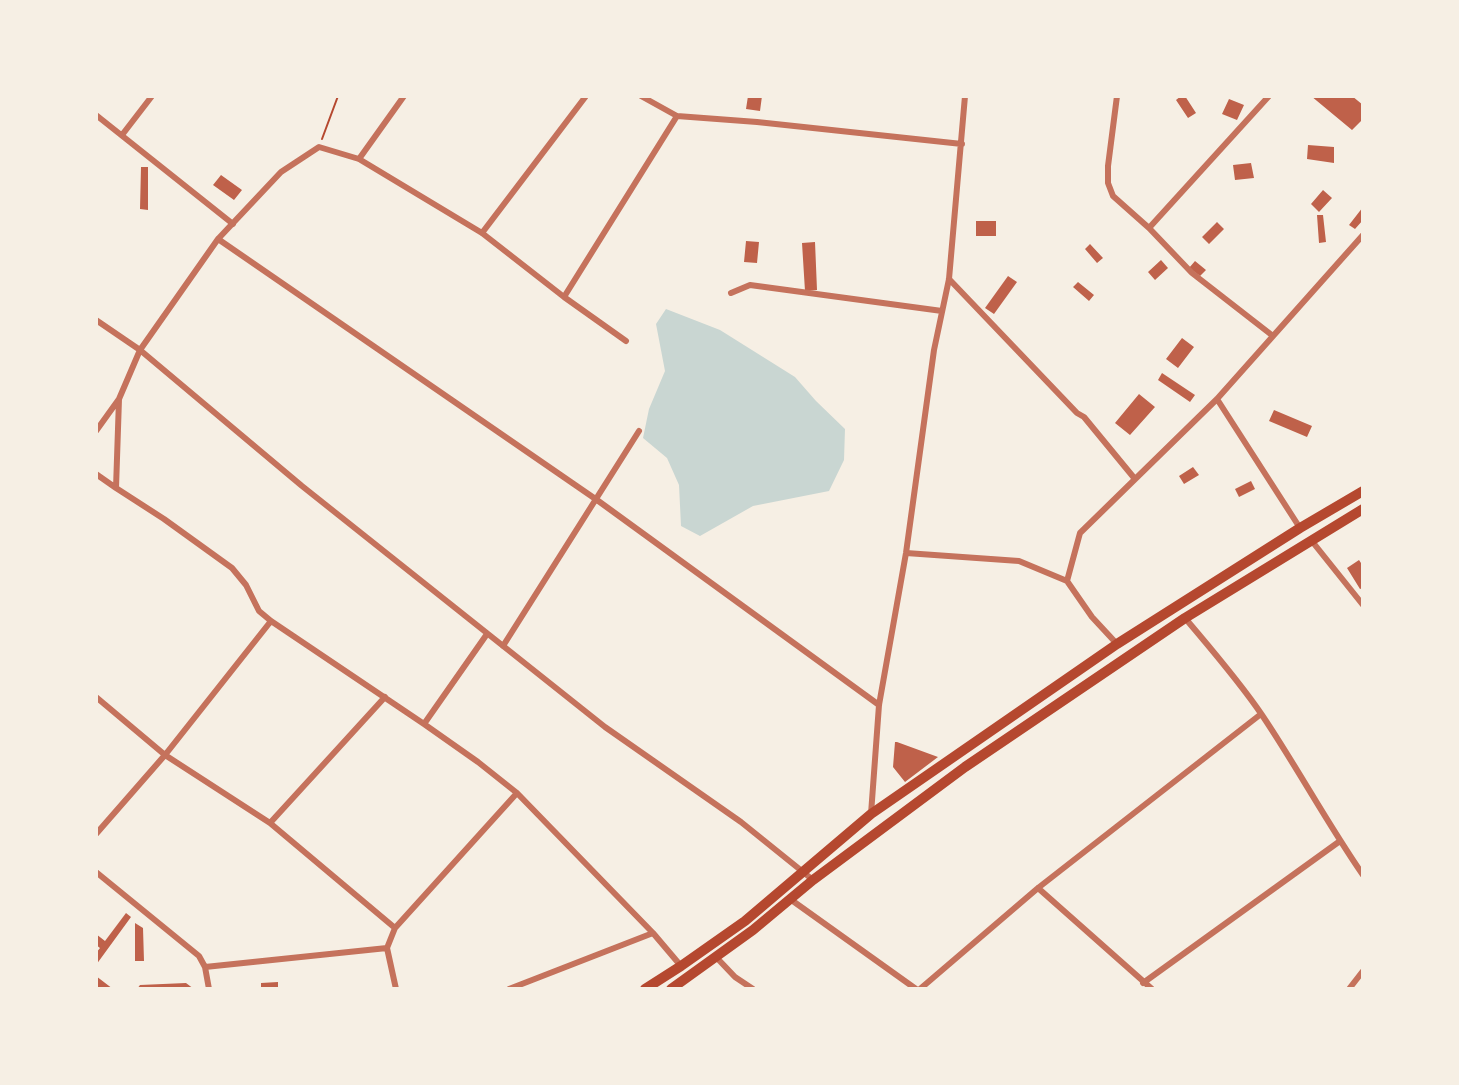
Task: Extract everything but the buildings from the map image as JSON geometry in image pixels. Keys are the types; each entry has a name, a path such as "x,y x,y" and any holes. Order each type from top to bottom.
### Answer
{"main road":[{"path":"645,989 745,921 871,814 1117,644 1300,528 1363,491"},
{"path":"671,989 753,930 813,880 965,767 1185,618 1363,509"}],"street":[{"path":"122,135 152,96"},
{"path":"359,159 404,96"},
{"path":"482,233 586,96"},
{"path":"641,96 677,116 758,122 962,144"},
{"path":"871,814 879,705 906,553 934,350 949,279 965,96"},
{"path":"1117,96 1108,166 1108,183 1113,196 1149,228 1192,273 1273,336"},
{"path":"1149,228 1269,96"},
{"path":"96,115 233,224"},
{"path":"564,297 677,116"},
{"path":"96,431 119,399 140,350 218,239 281,172 318,147 359,159 482,233 564,297 626,341"},
{"path":"1068,581 1080,533 1217,399 1363,235"},
{"path":"218,239 597,500 879,705"},
{"path":"949,279 1077,413 1084,417 1135,479"},
{"path":"731,293 750,285 942,311"},
{"path":"96,320 140,350 302,486 605,727 741,822 813,880"},
{"path":"116,488 119,399"},
{"path":"1217,399 1300,528"},
{"path":"503,646 639,431"},
{"path":"96,474 188,535 232,568 246,585 259,611 270,621 424,724 517,793 653,933 681,966"},
{"path":"1311,539 1363,605"},
{"path":"906,553 1019,561 1068,581 1092,618 1117,644"},
{"path":"1185,618 1262,714 1363,875"},
{"path":"96,834 165,755 270,621"},
{"path":"424,724 487,634"},
{"path":"96,697 165,755 270,823 395,928"},
{"path":"270,823 385,698"},
{"path":"790,899 918,989 1038,888 1262,714"},
{"path":"396,989 387,948 395,928 517,793"},
{"path":"1143,983 1340,841"},
{"path":"96,872 199,956 205,967 209,989"},
{"path":"1038,888 1152,989"},
{"path":"509,989 653,933"},
{"path":"205,967 387,948"},
{"path":"716,957 735,977 753,989"},
{"path":"1349,989 1363,970"}],"path":[{"path":"318,147 339,96"}],"shaded area":[{"path":"666,309 720,330 795,377 845,429 844,460 829,491 753,506 700,536 681,526 679,485 667,458 643,438 649,409 665,371 656,324"}]}
